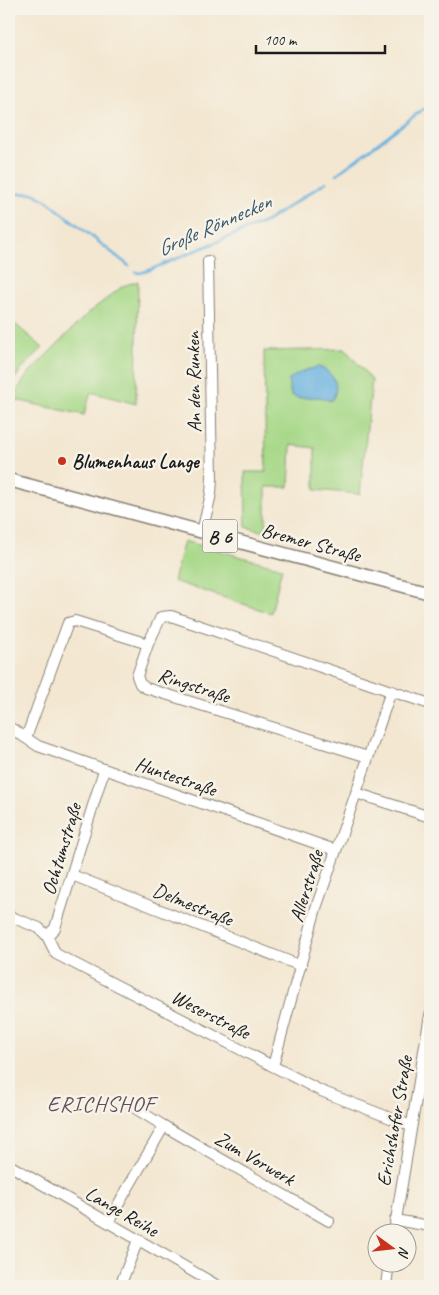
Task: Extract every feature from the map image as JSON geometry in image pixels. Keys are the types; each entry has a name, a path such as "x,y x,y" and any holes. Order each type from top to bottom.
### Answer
{"main road":[{"name":"Bremer Straße","path":"9,480 430,593"}],"street":[{"name":"An den Runken","path":"202,532 211,494 212,478 208,261"},
{"name":"Ringstraße","path":"368,757 146,688 140,684 137,676 148,644 161,617 170,616 430,704"},
{"path":"26,738 68,624 75,620 148,644"},
{"path":"391,691 356,793 430,817"},
{"name":"Huntestraße","path":"9,727 38,746 335,850"},
{"name":"Ochtumstraße","path":"47,936 55,928 104,770"},
{"name":"Allerstraße","path":"273,1066 316,908 356,793"},
{"name":"Delmestraße","path":"72,875 301,966"},
{"name":"Weserstraße","path":"9,916 38,928 47,936 56,954 330,1095 411,1126"},
{"name":"Erichshofer Straße","path":"395,1220 430,1015"},
{"name":"Zum Vorwerk","path":"133,1107 329,1221"},
{"path":"108,1222 164,1126"},
{"name":"Lange Reihe","path":"9,1166 218,1286"},
{"path":"395,1220 430,1226"},
{"path":"120,1286 138,1240"},
{"path":"386,1286 388,1272"}],"green space":[{"path":"138,281 136,404 91,392 84,415 11,399 29,373 88,313 123,286"},
{"path":"9,319 43,348 22,368 9,388"},
{"path":"345,349 372,380 360,494 315,490 315,448 291,445 289,487 266,487 266,532 246,527 245,472 266,472 264,351"},
{"path":"184,541 282,568 271,613 173,581"}],"water":[{"path":"319,367 332,376 336,385 331,401 320,397 298,398 291,395 288,381 302,372"}],"waterway":[{"name":"Große Rönnecken","path":"337,174 430,104"},
{"name":"Große Rönnecken","path":"136,272 147,271 267,221 326,182"},
{"name":"Große Rönnecken","path":"9,201 15,194 33,193 47,201 129,266"}],"place":[{"name":"Blumenhaus Lange","path":"62,461"}],"district":[{"name":"ERICHSHOF","path":"101,1103"}]}
